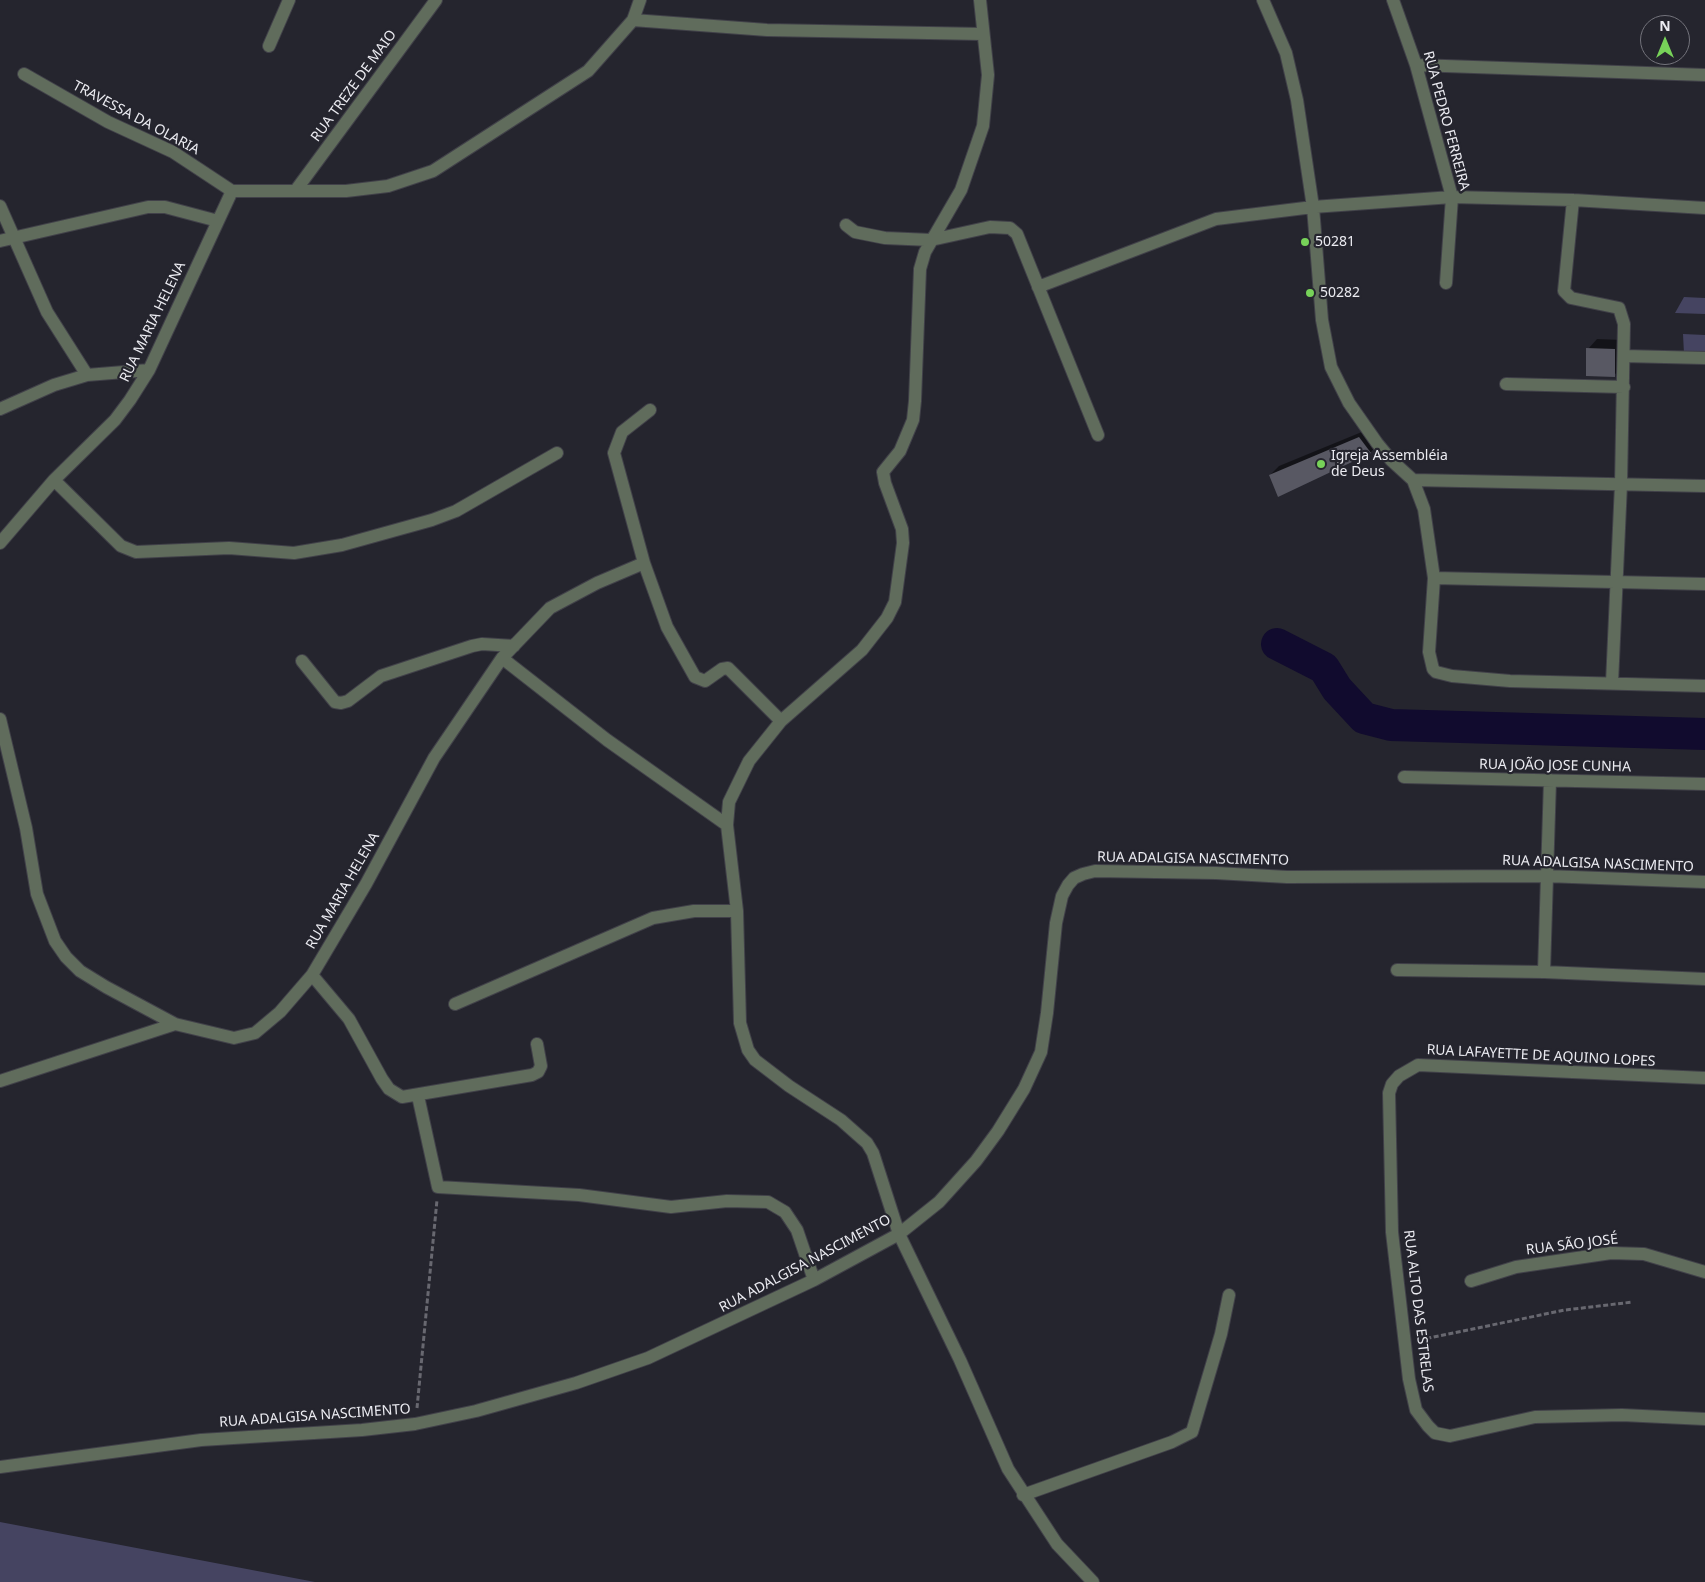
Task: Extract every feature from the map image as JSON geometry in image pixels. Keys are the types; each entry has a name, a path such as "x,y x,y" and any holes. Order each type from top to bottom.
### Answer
{"street":[{"path":"269,46 289,0"},
{"name":"RUA TREZE DE MAIO","path":"296,190 436,0"},
{"path":"232,191 346,191 388,186 433,171 588,71 633,20 640,0"},
{"path":"980,0 982,34 988,75 983,126 961,190 931,240 920,269 915,401 912,420 900,451 885,467 883,476 902,529 903,543 895,602 887,618 862,650 781,722 749,761 740,776 730,802 727,825 737,911 740,1023 748,1050 763,1068 841,1120 867,1143 877,1162 899,1234 960,1360 1008,1469 1023,1495 1057,1544 1093,1582"},
{"path":"1263,0 1286,53 1298,100 1313,207 1322,320 1332,366 1349,403 1377,443 1391,460 1414,480 1429,529 1434,578 1429,652 1436,672 1452,676 1510,681 1705,686"},
{"name":"RUA PEDRO FERREIRA","path":"1393,0 1416,65 1452,198 1446,283"},
{"path":"633,20 767,30 982,34"},
{"path":"1416,65 1705,75"},
{"name":"TRAVESSA DA OLARIA","path":"24,74 108,122 173,152 232,191"},
{"name":"RUA MARIA HELENA","path":"0,543 54,480 115,420 149,370 232,191"},
{"path":"1038,287 1216,219 1313,207 1452,198 1573,200 1705,208"},
{"path":"1573,200 1564,291 1571,298 1619,308 1622,312 1624,324 1621,484 1612,683"},
{"path":"0,206 47,312 87,375"},
{"path":"0,241 148,207 165,207 218,221"},
{"path":"846,225 855,232 885,238 931,240 990,227 1010,228 1017,234 1098,435"},
{"path":"1624,356 1705,358"},
{"path":"0,408 54,385 87,375 149,370"},
{"path":"1506,384 1624,387"},
{"path":"650,410 622,432 614,453 644,563 667,627 695,677 705,681 722,669 728,668 781,722"},
{"path":"54,480 121,546 136,552 229,548 294,553 334,547 456,511 557,453"},
{"path":"1414,480 1705,486"},
{"name":"RUA MARIA HELENA","path":"0,719 26,828 37,894 55,940 66,957 80,971 174,1024 234,1038 255,1032 280,1012 312,975 366,884 434,758 502,658 550,608 569,596 644,563"},
{"path":"1434,578 1616,580 1705,584"},
{"path":"302,661 336,702 341,703 348,701 381,676 472,646 482,644 514,646"},
{"path":"502,658 606,740 727,825"},
{"name":"RUA JOÃO JOSE CUNHA","path":"1404,777 1705,784"},
{"path":"1544,972 1550,780"},
{"name":"RUA ADALGISA NASCIMENTO","path":"0,1467 201,1440 362,1430 415,1424 476,1411 576,1383 648,1358 814,1280 899,1234 939,1202 966,1174 998,1131 1034,1071 1041,1052 1047,1013 1056,922 1062,896 1074,878 1095,871 1216,873 1287,877 1546,876 1705,882"},
{"path":"455,1004 653,918 694,911 737,911"},
{"path":"1397,970 1544,972 1705,979"},
{"path":"312,975 348,1019 389,1090 402,1097 418,1096 445,1089 532,1076 538,1072 541,1066 537,1044"},
{"path":"0,1081 174,1024"},
{"name":"RUA LAFAYETTE DE AQUINO LOPES","path":"1388,1093 1392,1084 1399,1076 1418,1065 1705,1078"},
{"name":"RUA ALTO DAS ESTRELAS","path":"1388,1093 1392,1232 1409,1379 1416,1410 1435,1433 1450,1436 1467,1434 1536,1417 1622,1415 1705,1419"},
{"path":"418,1096 438,1187 570,1195 671,1207 727,1201 768,1202 785,1212 797,1230 814,1280"},
{"name":"RUA SÃO JOSÉ","path":"1471,1281 1516,1267 1611,1253 1644,1254 1705,1272"},
{"path":"1023,1495 1172,1442 1192,1432 1221,1334 1229,1295"}],"path":[{"path":"415,1424 438,1187"},
{"path":"1406,1343 1565,1310 1633,1302"}],"shaded area":[{"path":"1684,297 1705,298 1705,314 1675,313"},
{"path":"1683,334 1705,335 1705,355 1684,354"},
{"path":"0,1522 315,1582 0,1582"}],"building":[{"path":"1586,348 1615,349 1615,377 1586,376"},
{"name":"Igreja Assembléia de Deus","path":"1359,437 1371,453 1278,497 1269,475"}],"waterway":[{"path":"1277,644 1324,668 1337,689 1364,718 1391,725 1705,734"}],"place":[{"name":"50281","path":"1305,242"},
{"name":"50282","path":"1310,293"},
{"name":"Igreja Assembléia de Deus","path":"1321,464"}]}
